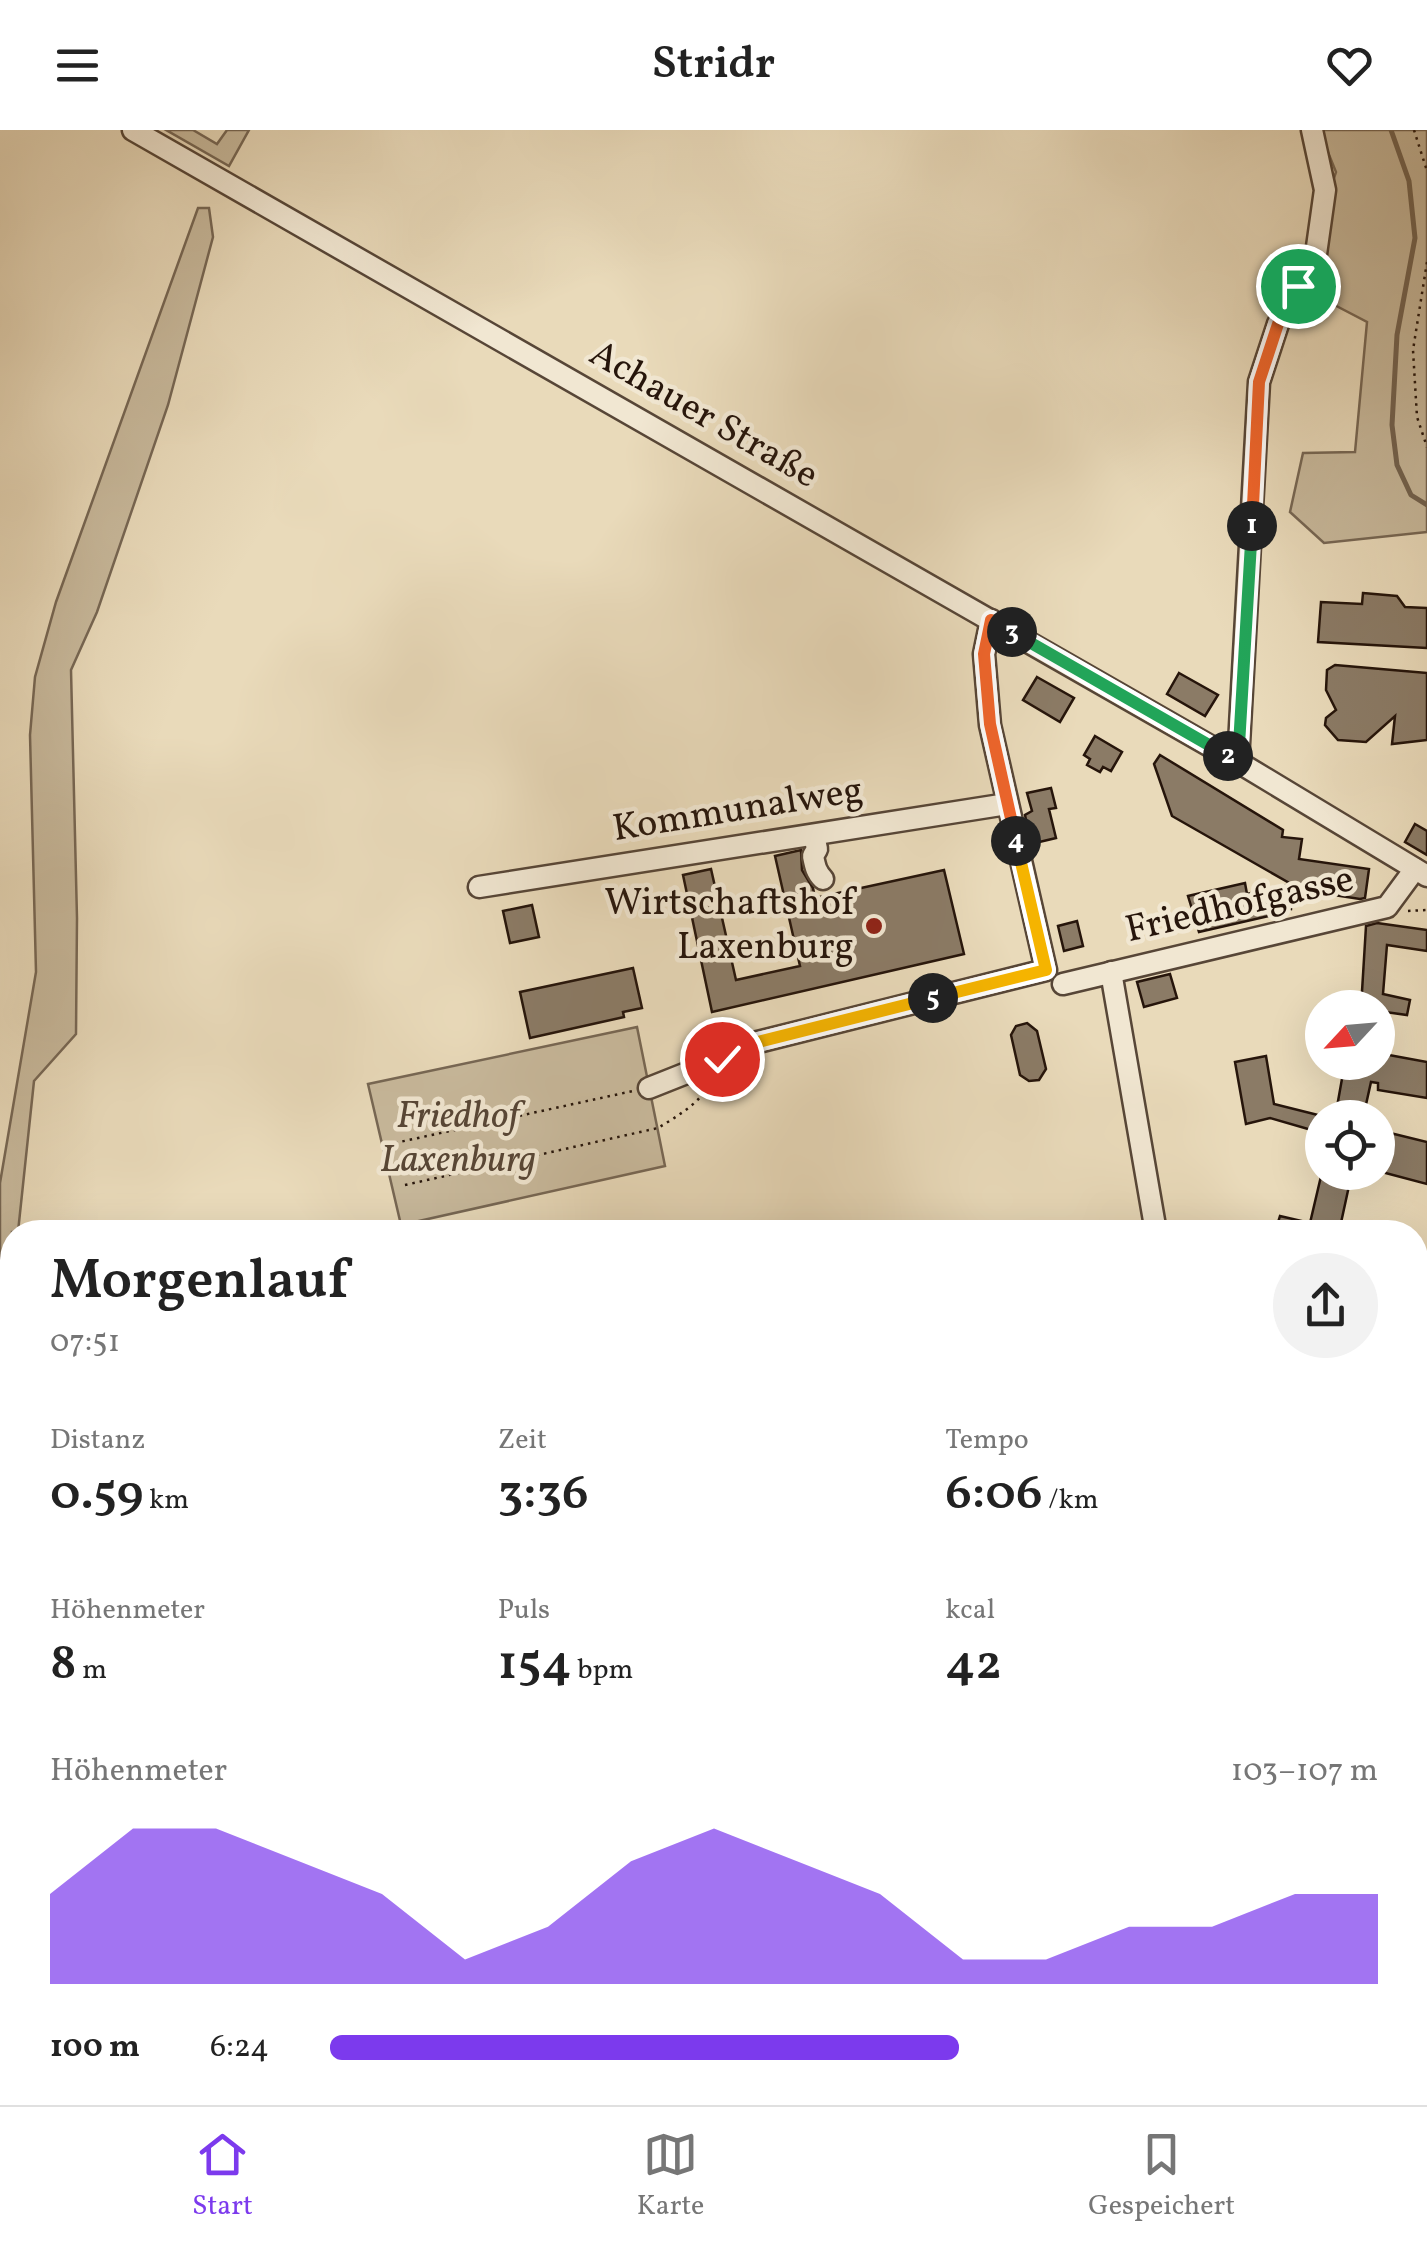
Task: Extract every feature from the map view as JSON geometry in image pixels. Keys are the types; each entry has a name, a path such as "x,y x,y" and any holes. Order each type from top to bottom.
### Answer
{"street":[{"name":"Achauer Straße","path":"134,130 1238,762 1421,872"},
{"path":"1238,762 1259,382 1278,324 1316,254 1325,190 1312,130"},
{"path":"649,1088 722,1059 734,1048 1046,970 990,724 984,654 991,620"},
{"name":"Kommunalweg","path":"479,888 816,842 1007,804"},
{"path":"816,842 824,854 827,870 824,886"},
{"name":"Friedhofgasse","path":"1064,984 1387,907 1421,872"},
{"path":"1111,972 1154,1220"}],"path":[{"path":"1414,130 1427,171"},
{"path":"1427,262 1413,350 1418,417 1427,447"},
{"path":"405,1185 658,1128 706,1091 722,1059"},
{"path":"395,1143 649,1088"}],"green space":[{"path":"166,130 193,130 217,144 227,130 249,130 229,166"},
{"path":"1319,130 1427,130 1427,532 1324,543 1290,512 1303,453 1355,452 1367,322 1298,286 1336,172"},
{"path":"198,208 209,208 213,237 168,405 97,612 71,670 76,1034 34,1081 19,1220 0,1220 0,1183 36,972 30,735 35,677 56,602"},
{"name":"Friedhof Laxenburg","path":"637,1027 665,1166 423,1220 400,1220 368,1084"}],"building":[{"path":"1363,593 1397,596 1405,607 1427,608 1427,648 1318,642 1321,602 1362,604"},
{"path":"1335,665 1427,673 1427,740 1392,744 1395,716 1366,742 1338,740 1325,725 1326,718 1336,710 1326,690 1327,670"},
{"path":"1179,673 1218,695 1205,716 1167,694"},
{"path":"1037,677 1074,698 1060,722 1023,700"},
{"path":"1095,736 1122,752 1111,771 1103,767 1100,772 1087,765 1090,759 1084,755"},
{"path":"1160,755 1283,830 1282,837 1302,839 1299,859 1369,869 1365,898 1294,886 1291,909 1271,905 1269,916 1199,932 1188,896 1245,883 1247,894 1291,884 1172,816 1154,764"},
{"path":"1051,788 1056,808 1049,809 1056,838 1031,844 1025,815 1032,811 1027,793"},
{"path":"1415,824 1427,831 1427,855 1405,842"},
{"name":"Wirtschaftshof Laxenburg","path":"801,850 802,870 815,898 944,870 964,954 712,1012 683,875 711,869 736,980 800,966 775,856"},
{"path":"532,905 539,937 510,943 503,911"},
{"path":"1077,921 1083,946 1064,951 1058,926"},
{"path":"1377,923 1427,930 1427,951 1387,945 1383,990 1362,990 1366,926"},
{"path":"633,968 642,1008 623,1012 624,1017 530,1038 520,992"},
{"path":"1170,974 1177,998 1144,1007 1137,982"},
{"path":"1395,997 1410,1000 1407,1015 1395,1013"},
{"path":"1027,1023 1037,1031 1046,1069 1039,1080 1029,1081 1020,1075 1011,1035 1016,1026"},
{"path":"1266,1056 1274,1104 1305,1112 1305,1128 1270,1118 1246,1124 1235,1062"},
{"path":"1395,1056 1427,1062 1427,1098 1378,1090 1378,1083 1371,1082 1367,1100 1338,1100 1342,1080 1395,1080"},
{"path":"1395,1134 1427,1142 1427,1184 1395,1176"},
{"path":"1318,1190 1348,1190 1342,1220 1311,1220"}],"waterway":[{"path":"1391,130 1409,181 1415,238 1397,335 1392,425 1397,465 1411,495 1427,505"}],"place":[{"name":"Wirtschaftshof Laxenburg","path":"874,926"}],"route":[{"path":"722,1059 734,1048 1046,970 990,724 984,654 991,620 1238,762 1259,382 1278,324 1298,286"}]}
